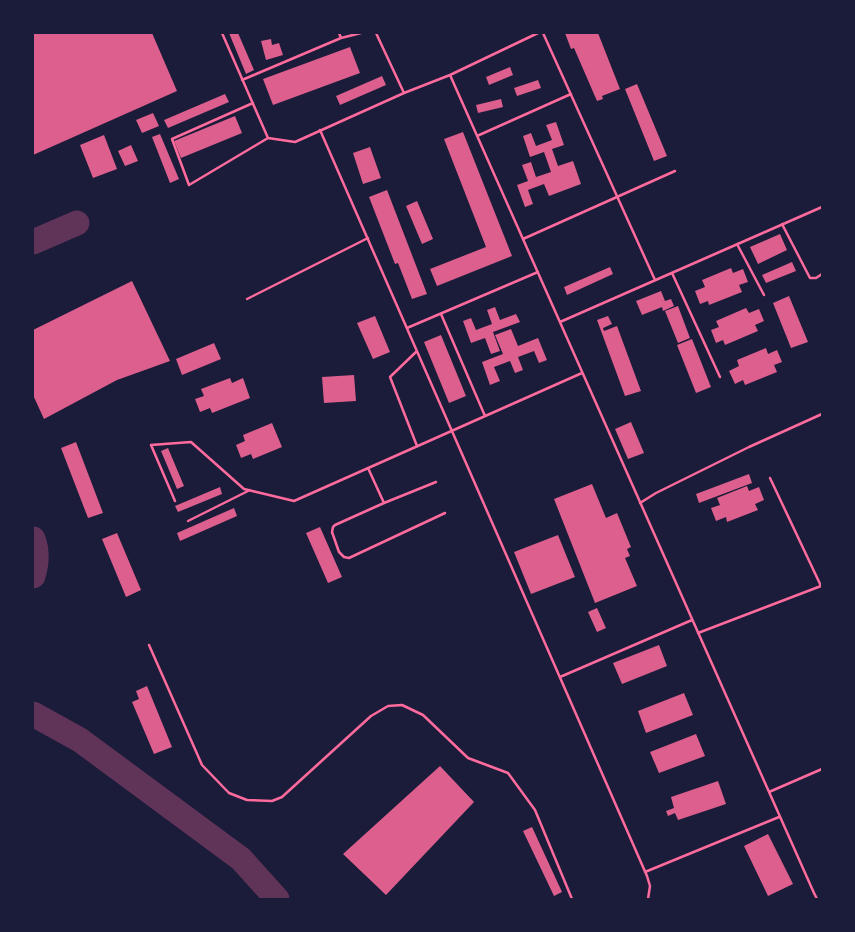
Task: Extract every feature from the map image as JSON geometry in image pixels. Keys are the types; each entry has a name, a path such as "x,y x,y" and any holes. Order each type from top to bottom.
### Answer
{"lane":[{"path":"222,33 268,138"},
{"path":"339,33 341,38"},
{"path":"242,80 341,38 361,33"},
{"path":"376,33 404,93"},
{"path":"253,103 172,140 189,185 268,138 295,142 404,93 450,75 538,33"},
{"path":"543,33 655,280"},
{"path":"450,75 817,899"},
{"path":"477,136 571,94"},
{"path":"320,130 645,872 650,886 648,899"},
{"path":"523,239 676,171"},
{"path":"560,322 822,207"},
{"path":"782,224 810,278 816,278 822,274"},
{"path":"247,299 368,238"},
{"path":"738,244 764,296"},
{"path":"407,328 538,272"},
{"path":"672,273 720,377"},
{"path":"441,314 485,416"},
{"path":"417,351 390,376 417,446"},
{"path":"175,501 151,445 191,442 244,489 294,501 582,373"},
{"path":"640,503 656,493 749,447 822,414"},
{"path":"368,468 384,503"},
{"path":"698,633 821,586 770,478"},
{"path":"436,482 384,503 333,527 332,532 341,555 344,558 352,556 445,513"},
{"path":"188,521 250,490"},
{"path":"560,677 692,620"},
{"path":"149,645 202,765 229,793 248,800 272,801 282,797 371,716 388,706 402,705 423,715 468,758 508,773 535,810 572,899"},
{"path":"769,792 822,769"},
{"path":"645,872 779,816"}],"building":[{"path":"33,33 152,33 177,91 33,155"},
{"path":"229,33 238,33 254,70 246,74"},
{"path":"565,33 598,33 620,89 602,96 603,99 597,101 574,48 571,49"},
{"path":"271,39 272,45 279,43 283,55 266,60 261,41"},
{"path":"350,47 360,73 273,105 263,79"},
{"path":"510,67 513,75 489,85 486,77"},
{"path":"382,76 386,85 340,105 336,96"},
{"path":"538,80 541,88 517,96 514,88"},
{"path":"637,84 667,156 654,161 625,89"},
{"path":"225,94 229,102 168,128 164,120"},
{"path":"501,99 503,107 478,113 476,105"},
{"path":"153,113 159,126 142,133 136,120"},
{"path":"235,116 242,133 181,158 174,141"},
{"path":"556,122 564,145 552,149 558,166 573,161 581,184 549,196 544,184 528,190 533,204 525,207 517,185 528,181 522,165 531,162 536,177 551,172 544,152 530,157 523,136 531,133 536,146 552,140 546,125"},
{"path":"463,132 512,256 437,286 430,269 486,247 444,139"},
{"path":"160,134 179,179 170,183 152,137"},
{"path":"104,135 117,169 93,178 80,145"},
{"path":"131,145 138,161 125,166 118,151"},
{"path":"370,147 381,178 363,184 353,153"},
{"path":"387,190 427,294 412,299 398,263 395,264 369,197"},
{"path":"417,201 433,239 422,244 406,206"},
{"path":"780,234 787,250 758,264 750,247"},
{"path":"792,262 796,271 766,283 762,275"},
{"path":"610,267 613,274 567,295 564,287"},
{"path":"731,268 733,273 743,269 748,282 739,285 742,292 709,305 708,301 700,304 695,291 705,287 702,280"},
{"path":"132,281 170,361 117,380 44,419 33,395 33,330"},
{"path":"661,291 665,301 671,299 674,306 663,311 662,307 642,315 636,301"},
{"path":"789,296 808,342 791,348 773,303"},
{"path":"678,306 690,338 678,343 665,311"},
{"path":"495,307 500,320 516,314 520,322 493,332 500,351 491,354 485,338 471,343 463,321 471,318 476,330 492,324 487,310"},
{"path":"746,308 749,313 759,309 764,321 755,325 758,331 725,345 723,340 716,343 711,330 719,327 716,321"},
{"path":"375,316 390,352 373,359 357,323"},
{"path":"608,316 612,324 603,328 604,331 617,326 641,391 625,396 597,320"},
{"path":"511,329 518,346 538,338 547,360 539,363 534,351 518,357 523,370 515,373 510,361 494,367 500,381 490,385 482,362 503,354 495,335"},
{"path":"441,335 466,396 449,403 424,342"},
{"path":"692,339 711,387 696,393 677,345"},
{"path":"214,343 221,359 182,375 176,359"},
{"path":"766,348 768,354 777,350 782,362 774,365 777,372 745,385 743,380 735,384 729,371 739,366 737,360"},
{"path":"354,375 356,401 324,403 322,377"},
{"path":"230,378 232,383 243,378 250,398 212,413 210,408 200,412 195,399 204,396 201,389"},
{"path":"631,422 644,453 628,459 615,429"},
{"path":"272,423 282,447 253,459 251,454 241,458 236,445 245,441 243,435"},
{"path":"76,442 103,513 88,518 61,448"},
{"path":"168,448 184,486 177,489 161,451"},
{"path":"749,474 752,483 699,503 696,494"},
{"path":"592,484 606,518 617,513 631,547 627,549 630,556 625,558 637,586 595,603 554,499"},
{"path":"747,486 749,491 759,487 764,500 755,504 758,510 727,522 726,517 716,521 711,508 720,505 717,498"},
{"path":"220,487 222,494 178,512 175,506"},
{"path":"234,508 237,516 180,541 177,533"},
{"path":"320,527 342,577 328,583 306,533"},
{"path":"117,533 141,590 126,597 102,539"},
{"path":"558,535 575,577 531,594 514,552"},
{"path":"597,608 606,628 597,632 588,612"},
{"path":"659,645 667,666 622,684 613,663"},
{"path":"147,686 172,747 154,754 132,702 139,699 136,691"},
{"path":"684,693 693,715 646,733 638,711"},
{"path":"696,734 705,756 659,773 650,752"},
{"path":"440,766 474,802 386,895 343,854"},
{"path":"718,781 726,804 678,820 675,813 668,816 666,811 674,808 671,797"},
{"path":"532,827 562,892 554,896 523,831"},
{"path":"768,834 793,884 768,896 744,846"}],"taxiway":[{"path":"33,242 77,223"},
{"path":"33,539 36,548 33,576"},
{"path":"33,714 80,740 241,859 277,899"}]}
